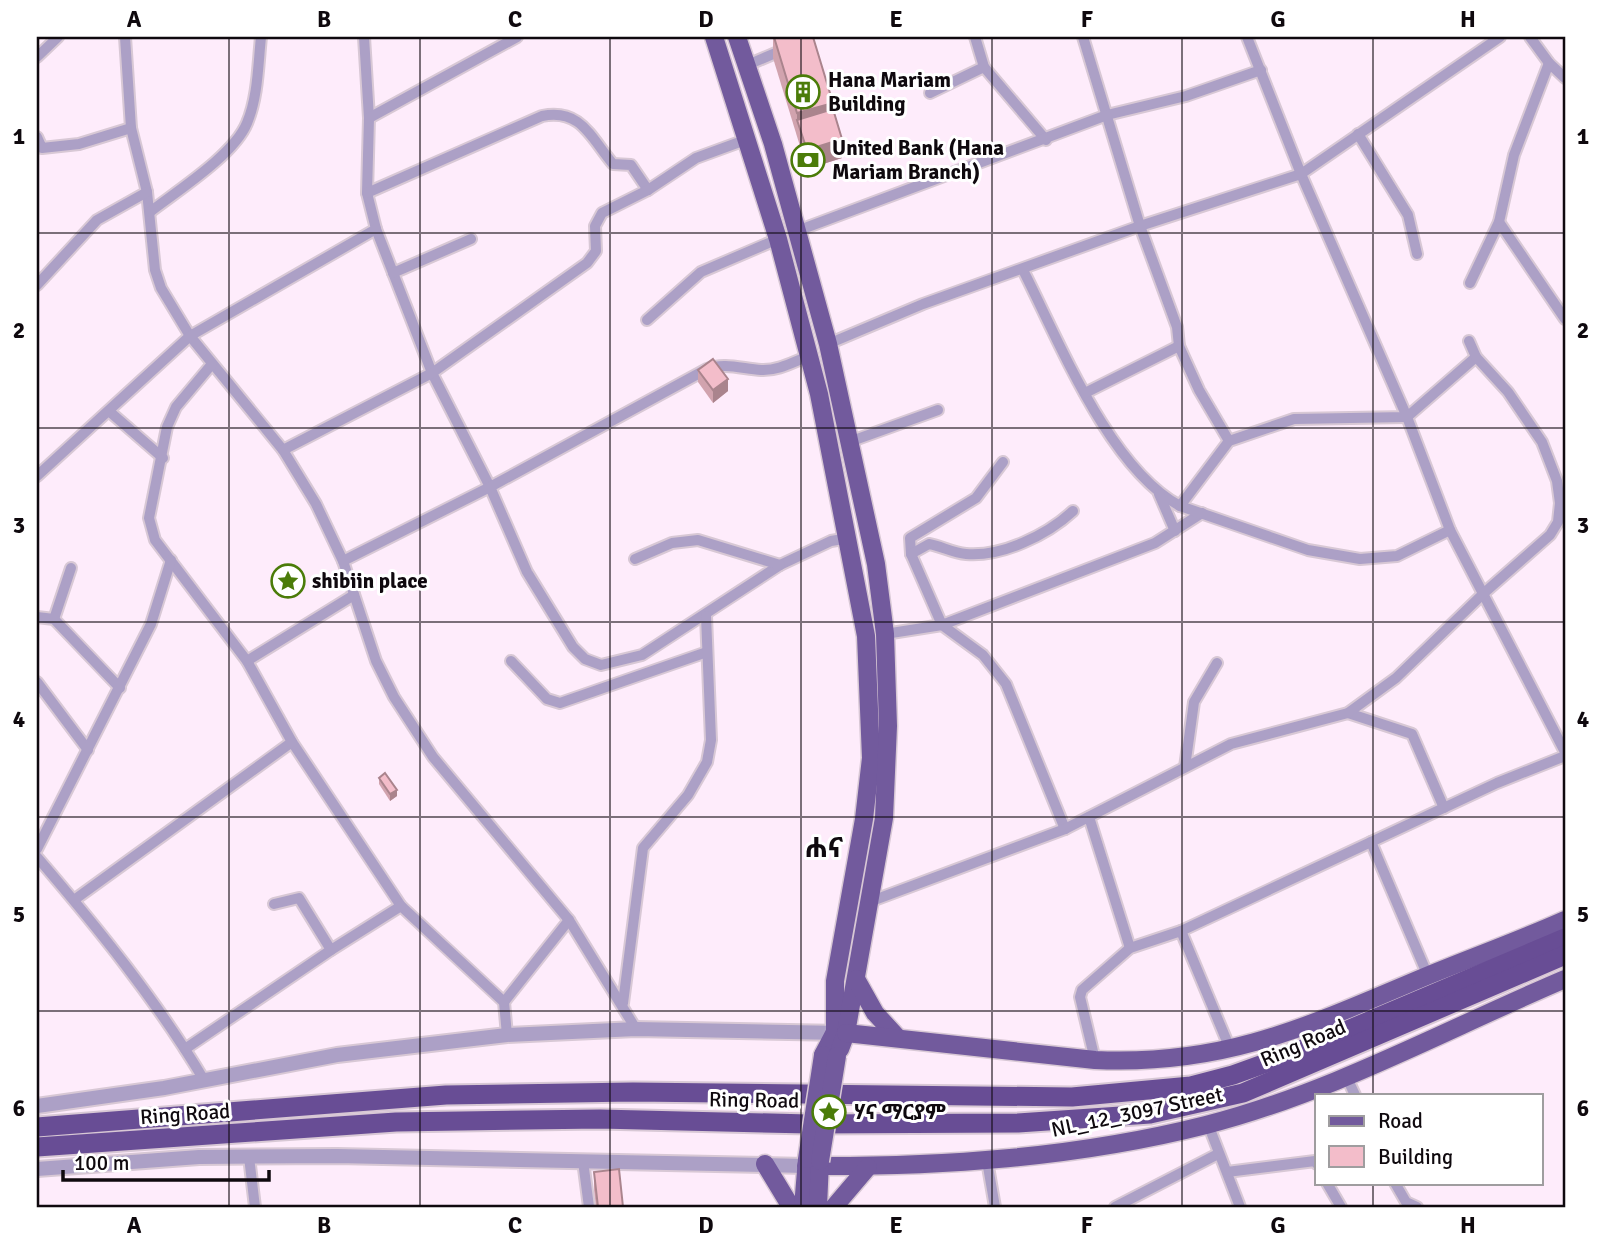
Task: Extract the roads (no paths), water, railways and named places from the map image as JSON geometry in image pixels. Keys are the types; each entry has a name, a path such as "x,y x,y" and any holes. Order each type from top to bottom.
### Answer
{"highway":[{"name":"Ring Road","path":"37,1127 446,1095 633,1092 1072,1097 1145,1092 1191,1086 1292,1054 1565,938"},
{"name":"Ring Road","path":"37,1147 396,1122 600,1119 809,1124 990,1123 1083,1120 1150,1114 1242,1093 1565,955"}],"main road":[{"path":"714,37 778,239 809,356 841,498 866,636 871,758 864,819 838,962 841,1033"},
{"path":"737,37 797,231 828,344 860,492 885,634 888,726 884,818 856,979 841,1033 830,1055 813,1163 803,1207"},
{"path":"841,498 860,492"},
{"path":"841,1033 1094,1060 1131,1062 1193,1058 1231,1051 1304,1028 1565,920"},
{"path":"856,979 875,1013 898,1038"},
{"name":"NL_12_3097 Street","path":"813,1163 868,1167 987,1161 1082,1149 1208,1124 1346,1076 1565,979"},
{"path":"813,1163 818,1207"},
{"path":"765,1164 791,1207"},
{"path":"834,1207 868,1167"}],"street":[{"path":"37,57 58,37"},
{"path":"125,37 131,128 147,192 155,271 161,288 190,336 283,450 316,504 343,561 376,661 394,697 433,757 569,920 636,1029"},
{"path":"150,212 219,156 246,126 252,105 261,37"},
{"path":"364,37 369,118 367,193 376,229 432,373 490,487 527,572 572,647 584,660 601,665 642,655 706,616 780,565 831,541 849,538"},
{"path":"369,118 517,37"},
{"path":"975,37 984,67 1046,140"},
{"path":"1083,37 1140,226 1177,327 1179,346 1199,390 1228,441"},
{"path":"1094,1060 1080,998 1082,990 1130,948 1181,931 1565,754 1450,530 1407,417 1301,174 1247,37"},
{"path":"828,344 923,304 1140,226 1301,174 1500,37"},
{"path":"1530,37 1549,63 1565,78"},
{"path":"746,66 802,41"},
{"path":"1470,283 1499,222 1514,155 1549,63"},
{"path":"930,93 984,67"},
{"path":"797,231 1107,115 1186,96 1261,70"},
{"path":"367,193 542,116 556,113 569,115 581,124 613,164 631,165 648,190"},
{"path":"38,145 79,144 131,128"},
{"path":"1358,134 1408,215 1417,254"},
{"path":"283,450 432,373 587,263 596,251 597,218 648,190 696,158 748,139"},
{"path":"37,285 97,220 147,192"},
{"path":"1499,222 1565,319"},
{"path":"37,476 190,336 376,229"},
{"path":"393,273 471,239"},
{"path":"647,320 701,272 778,239"},
{"path":"1023,270 1085,393 1109,433 1159,494 1175,531"},
{"path":"869,902 1065,829 1231,744 1348,713 1396,678 1484,593 1550,535 1558,522 1560,503 1557,481 1542,442 1508,392 1476,357 1469,341"},
{"path":"1085,393 1179,346"},
{"path":"343,561 490,487 716,365 764,370 779,368 809,356"},
{"path":"1180,506 1228,441 1294,419 1407,417 1476,357"},
{"path":"212,364 176,407 167,427 149,518 155,540 247,661 292,742 401,906 504,1002 507,1035"},
{"path":"849,442 938,410"},
{"path":"110,412 163,458"},
{"path":"1003,462 976,498 910,538 911,554 942,625 983,655 1006,684 1065,829"},
{"path":"1159,494 1180,506 1308,550 1360,559 1397,556 1450,530"},
{"path":"911,554 929,544 969,554 1005,548 1047,531 1073,511"},
{"path":"885,634 942,625 1155,543 1202,513"},
{"path":"635,559 672,542 698,540 780,565"},
{"path":"37,849 150,624 171,560"},
{"path":"54,619 71,568"},
{"path":"247,661 354,595"},
{"path":"622,1003 643,848 688,796 707,762 711,740 706,616"},
{"path":"37,617 54,619 120,688"},
{"path":"512,661 547,699 560,703 707,652"},
{"path":"1185,767 1194,702 1217,663"},
{"path":"37,682 88,750"},
{"path":"1348,713 1412,734 1444,808"},
{"path":"74,900 292,742"},
{"path":"1089,817 1130,948"},
{"path":"1371,842 1428,976"},
{"path":"37,858 74,900 186,1049 204,1080"},
{"path":"274,904 299,898 331,950"},
{"path":"186,1049 331,950 401,906"},
{"path":"504,1002 569,920"},
{"path":"1181,931 1231,1051"},
{"path":"37,1106 204,1080 337,1055 507,1035 636,1029 841,1033"},
{"path":"1346,1076 1355,1094"},
{"path":"1208,1124 1240,1207"},
{"path":"1115,1207 1218,1154"},
{"path":"37,1169 199,1157 813,1163"},
{"path":"249,1157 255,1207"},
{"path":"583,1161 589,1207"},
{"path":"987,1161 995,1207"},
{"path":"1227,1172 1315,1162"},
{"path":"1328,1184 1341,1207"},
{"path":"1395,1184 1405,1205 1417,1207"}],"place":[{"name":"Hana Mariam Building","path":"803,92"},
{"name":"United Bank (Hana Mariam Branch)","path":"808,160"},
{"name":"shibiin place","path":"288,581"},
{"name":"ሃና ማርያም","path":"829,1112"}],"district":[{"name":"ሐና","path":"824,848"}]}
